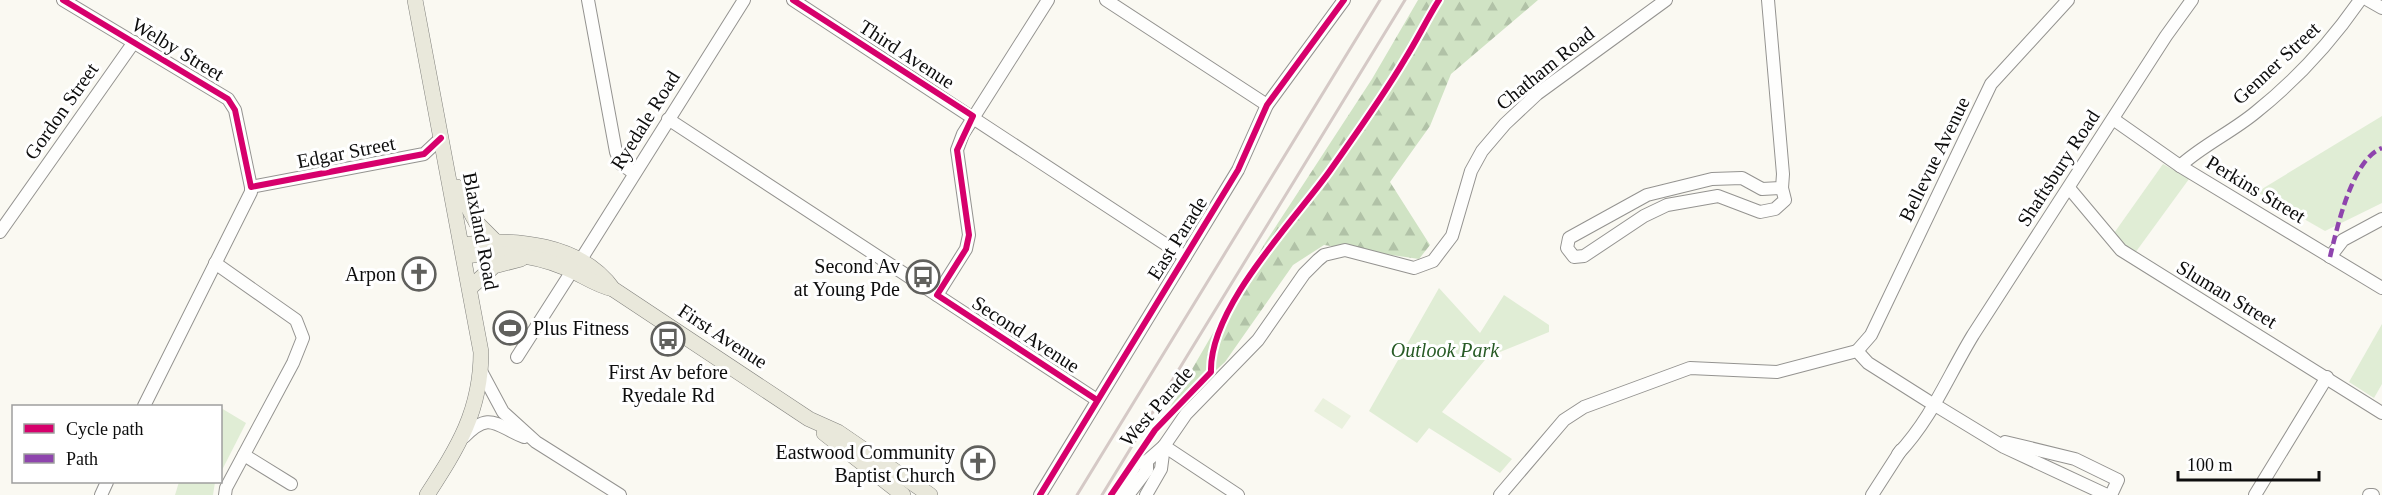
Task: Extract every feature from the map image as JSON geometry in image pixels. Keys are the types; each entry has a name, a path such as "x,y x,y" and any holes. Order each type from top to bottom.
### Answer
{"main road":[{"name":"Blaxland Road","path":"415,0 479,330 481,371 474,408 462,439 427,495"},
{"path":"448,170 476,222 494,240"},
{"name":"First Avenue","path":"464,250 494,240 539,246 576,266 598,286 613,289 809,418 838,432 930,495"},
{"name":"First Avenue","path":"464,250 576,266"},
{"path":"471,286 494,266 527,258"},
{"name":"First Avenue","path":"809,418 833,441 903,495"}],"street":[{"name":"Welby Street","path":"63,0 232,104 251,187"},
{"path":"588,0 616,152 621,164 634,173"},
{"name":"Ryedale Road","path":"517,357 744,0"},
{"name":"Third Avenue","path":"793,0 1185,257"},
{"path":"937,296 966,249 969,235 957,150 973,117 1048,0"},
{"path":"1106,0 1267,105"},
{"name":"East Parade","path":"1040,495 1238,170 1267,105 1344,0"},
{"name":"Chatham Road","path":"1146,495 1161,469 1164,446 1185,414 1258,340 1304,274 1324,255 1345,249 1414,268 1433,261 1452,236 1471,171 1482,151 1505,124 1537,94 1666,0"},
{"path":"1768,0 1782,188 1785,200 1775,209 1760,212 1718,196 1667,205 1644,216 1584,256 1575,257 1567,248 1569,238 1647,195 1712,179 1742,178 1762,189 1782,188"},
{"name":"Bellevue Avenue","path":"1857,351 1871,335 1991,84 2000,71 2068,0"},
{"name":"Shaftsbury Road","path":"1872,495 1898,454 1912,440 1931,403 1951,378 1960,358 2192,0"},
{"name":"Genner Street","path":"2180,166 2197,151 2254,114 2278,93 2340,28 2360,0"},
{"path":"2368,0 2382,8"},
{"name":"Gordon Street","path":"0,232 134,42"},
{"name":"Second Avenue","path":"668,119 1097,400"},
{"name":"Perkins Street","path":"2113,119 2180,166 2382,288"},
{"name":"Edgar Street","path":"251,187 424,154 441,138"},
{"path":"144,405 251,192 251,187"},
{"name":"Sluman Street","path":"2069,188 2093,218 2128,255 2382,413"},
{"path":"2330,257 2343,240 2382,219"},
{"path":"215,263 296,320 303,338 300,350 225,495"},
{"path":"1500,495 1564,420 1584,407 1690,368 1777,372 1857,351 1868,363 1992,440 2109,495 2118,480 2075,459 2036,448 1992,440"},
{"path":"481,371 502,412 536,442"},
{"path":"2255,495 2327,377"},
{"path":"462,439 480,423 497,423 536,442 620,495"},
{"path":"1164,446 1238,495"},
{"name":"West Parade","path":"1117,495 1136,464 1147,461 1164,446"},
{"path":"244,455 291,484"},
{"name":"West Parade","path":"1128,495 1147,470 1147,461"}],"green space":[{"path":"1418,0 1538,0 1451,74 1430,126 1390,182 1430,245 1419,259 1324,245 1293,265 1225,362 1165,416 1265,243 1372,79"},
{"path":"2382,116 2382,203 2325,231 2257,192"},
{"path":"2163,164 2189,179 2135,253 2112,236"},
{"name":"Outlook Park","path":"1439,288 1480,333 1504,295 1549,325 1549,332 1500,352 1494,349 1442,412 1512,459 1500,473 1429,428 1417,443 1369,411"},
{"path":"2382,324 2382,384 2374,398 2349,382"},
{"path":"1323,398 1351,416 1342,429 1314,411"},
{"path":"222,409 246,423 222,470"},
{"path":"179,483 215,483 213,495 175,495"}],"railway":[{"path":"1077,495 1380,0"},
{"path":"1102,495 1405,0"}],"marked path":[{"path":"2330,257 2347,196 2354,180 2371,155 2382,148"}],"cycle path":[{"path":"63,0 228,99 235,110 251,187 424,154 441,138"},
{"path":"793,0 973,116 957,150 969,235 966,249 937,295 1097,400"},
{"path":"1040,495 1238,170 1267,105 1344,0"},
{"path":"1111,495 1155,430 1211,372 1214,347 1223,321 1238,294 1255,267 1329,172 1368,116 1396,74 1439,0"}],"place":[{"name":"Arpon","path":"419,274"},
{"name":"Second Av at Young Pde","path":"923,277"},
{"name":"Plus Fitness","path":"510,328"},
{"name":"First Av before Ryedale Rd","path":"668,339"},
{"name":"Eastwood Community Baptist Church","path":"978,463"}]}
